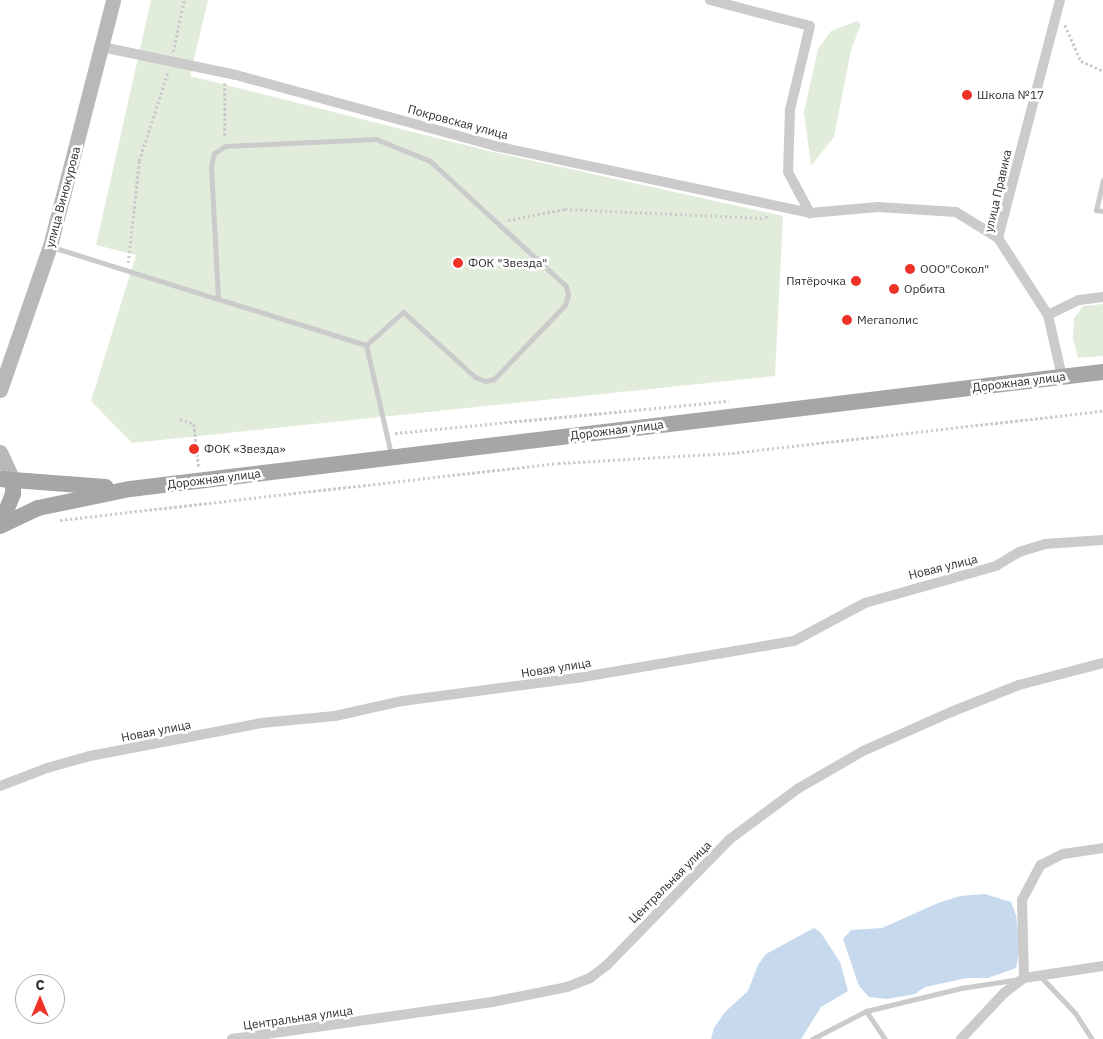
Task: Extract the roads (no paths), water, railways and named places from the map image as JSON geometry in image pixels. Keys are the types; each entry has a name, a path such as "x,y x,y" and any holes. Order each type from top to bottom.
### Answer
{"main road":[{"name":"улица Винокурова","path":"0,390 50,246 113,0"},
{"name":"Дорожная улица","path":"130,489 1103,372"},
{"path":"0,452 6,480 13,494 0,526"},
{"path":"6,480 130,489"},
{"path":"0,526 38,508 130,489"}],"street":[{"path":"710,0 810,26 790,110 788,172 810,213"},
{"name":"улица Правика","path":"1060,0 998,238 1048,316 1062,377"},
{"name":"Покровская улица","path":"102,47 224,72 495,146 810,213 878,207 956,212 998,238"},
{"path":"1048,316 1079,300 1103,297"},
{"name":"Новая улица","path":"0,786 47,768 90,756 261,723 334,716 402,701 578,678 794,641 865,603 996,566 1019,552 1044,544 1103,540"},
{"name":"Центральная улица","path":"232,1039 492,1002 567,987 590,978 607,965 730,839 799,788 864,751 951,712 1019,685 1103,663"},
{"path":"1024,978 1022,900 1041,865 1063,854 1103,848"},
{"path":"961,1039 1004,993 1024,978 1103,966"}],"lane":[{"path":"218,299 211,166 214,153 225,146 376,139 430,160 566,286 568,296 565,305 494,379 485,380 475,377 403,312 366,345"},
{"path":"1103,180 1096,210 1103,211"},
{"path":"50,246 366,345"},
{"path":"366,345 392,457"},
{"path":"1040,976 1075,1013 1092,1039"},
{"path":"812,1039 866,1011 961,988 1024,978"},
{"path":"866,1011 885,1039"}],"water":[{"path":"985,894 1011,902 1016,915 1020,948 1016,968 988,978 967,978 925,987 915,994 887,999 869,997 859,986 843,939 851,930 882,928 938,903 960,896"},
{"path":"814,928 821,933 840,962 848,991 821,1007 801,1039 711,1039 714,1028 725,1012 748,991 758,965 766,954"}],"place":[{"name":"Школа №17","path":"967,95"},
{"name":"ФОК \"Звезда\"","path":"458,263"},
{"name":"ООО\"Сокол\"","path":"910,269"},
{"name":"Пятёрочка","path":"856,281"},
{"name":"Орбита","path":"894,289"},
{"name":"Мегаполис","path":"847,320"},
{"name":"ФОК «Звезда»","path":"194,449"}]}
